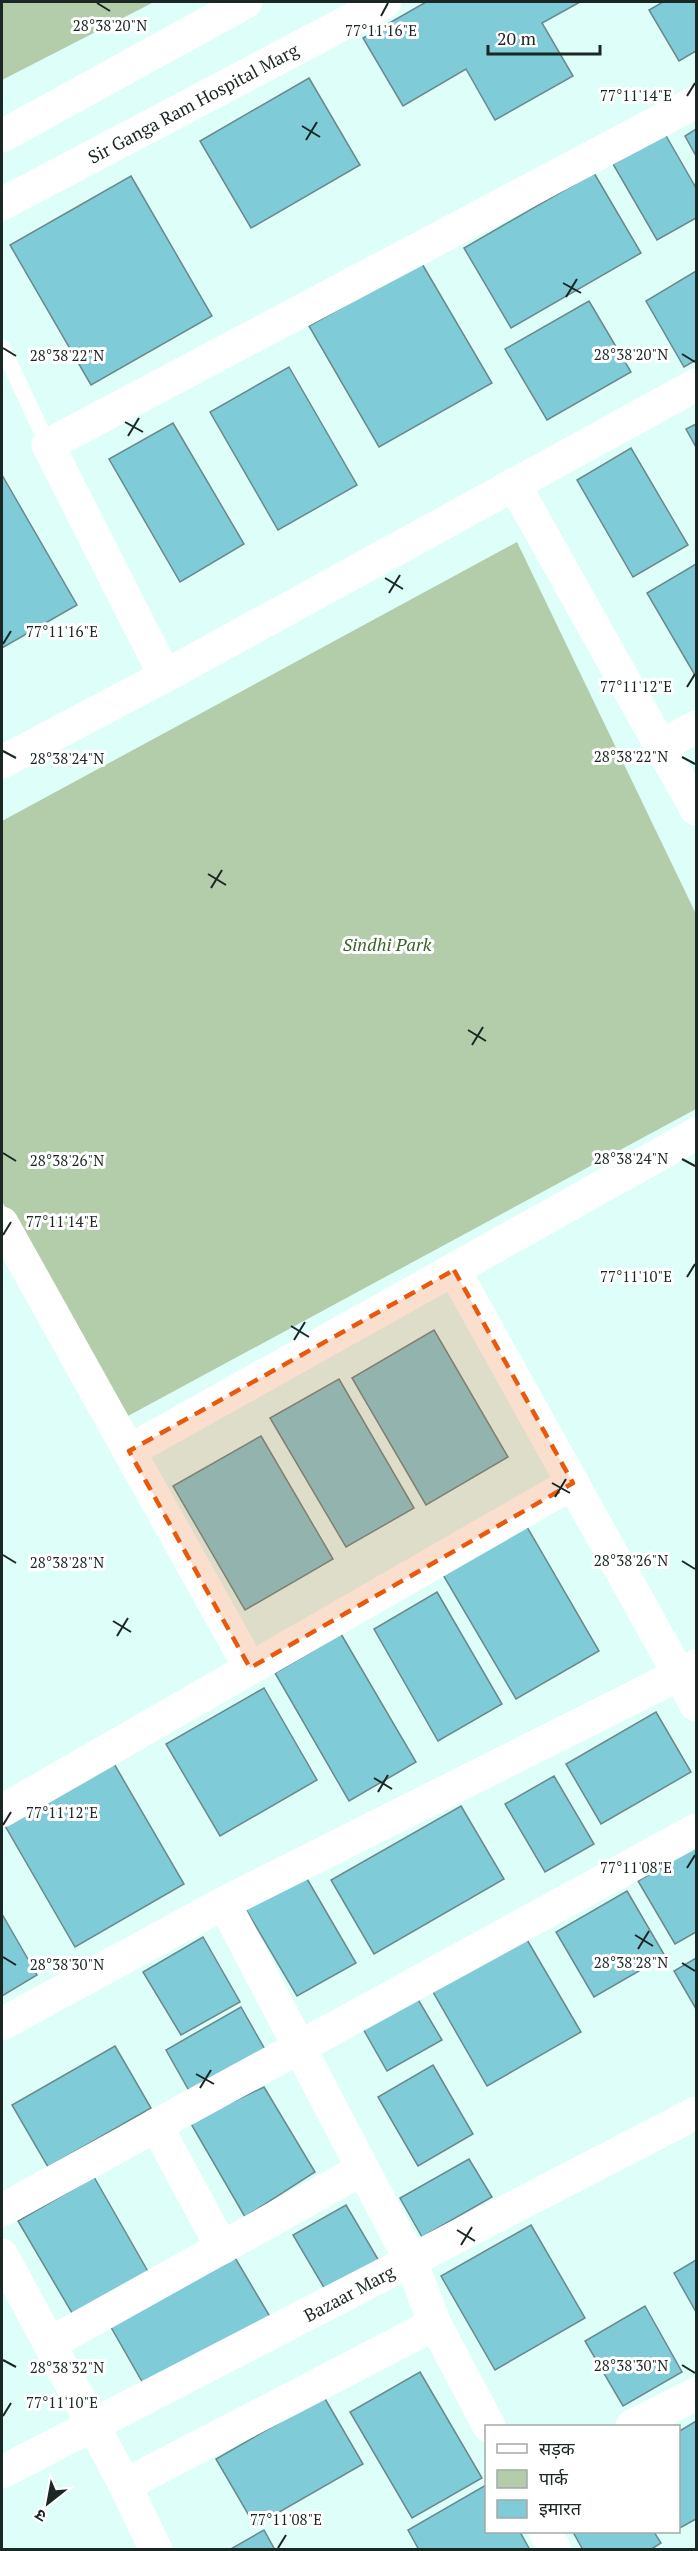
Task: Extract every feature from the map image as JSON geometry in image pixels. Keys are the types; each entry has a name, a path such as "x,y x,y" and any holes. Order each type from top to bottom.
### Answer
{"street":[{"path":"2,136 246,2"},
{"name":"Sir Ganga Ram Hospital Marg","path":"2,204 385,2"},
{"path":"165,676 48,446 696,102"},
{"path":"2,762 165,676 696,385"},
{"path":"514,484 696,809"},
{"path":"662,746 696,727"},
{"path":"129,1450 696,1134"},
{"path":"2,1222 250,1668"},
{"path":"453,1270 573,1483 689,1670 696,1705"},
{"path":"2,1811 573,1483"},
{"path":"2,2024 224,1903 689,1670"},
{"path":"2,2210 299,2045 696,1830"},
{"path":"224,1903 411,2260 435,2324 488,2425"},
{"name":"Bazaar Marg","path":"2,2472 93,2427 696,2113"},
{"path":"156,2125 222,2248"},
{"path":"49,2344 363,2169"},
{"path":"2,2255 125,2485 156,2550"},
{"path":"125,2485 435,2324"},
{"path":"636,2425 696,2394"},
{"path":"546,2533 555,2550"}],"lane":[{"path":"2,347 48,446"}],"highlighted area":[{"path":"454,1270 573,1483 250,1668 129,1451"}],"green space":[{"path":"2,2 154,2 2,80"},
{"name":"Sindhi Park","path":"517,542 696,914 696,1109 115,1423 2,1201 2,821"}],"building":[{"path":"426,2 580,2 542,23 573,76 495,120 466,69 403,106 363,38"},
{"path":"663,2 696,2 696,51 679,61 649,10"},
{"path":"309,78 360,165 251,228 200,141"},
{"path":"696,129 696,156 685,136"},
{"path":"665,134 696,188 696,218 657,240 613,164"},
{"path":"594,173 641,253 511,328 464,248"},
{"path":"131,176 212,316 91,385 10,245"},
{"path":"421,262 492,383 379,447 309,326"},
{"path":"696,271 696,360 684,367 646,301"},
{"path":"589,301 631,372 547,420 505,349"},
{"path":"289,367 357,485 278,530 210,412"},
{"path":"173,423 244,544 180,582 109,459"},
{"path":"696,424 696,447 686,429"},
{"path":"631,448 688,545 633,577 577,480"},
{"path":"2,475 77,605 2,648"},
{"path":"696,564 696,677 647,593"},
{"path":"434,1330 508,1457 426,1505 352,1378"},
{"path":"339,1379 414,1508 346,1547 270,1418"},
{"path":"261,1436 333,1559 245,1610 173,1486"},
{"path":"523,1520 599,1651 516,1699 439,1568"},
{"path":"437,1592 502,1704 438,1741 374,1629"},
{"path":"341,1634 416,1762 349,1801 275,1673"},
{"path":"264,1688 317,1780 220,1836 166,1744"},
{"path":"656,1712 691,1772 601,1824 566,1764"},
{"path":"113,1762 184,1884 75,1947 4,1824"},
{"path":"554,1776 594,1844 545,1872 505,1804"},
{"path":"461,1806 504,1879 374,1954 331,1880"},
{"path":"696,1847 696,1932 675,1944 638,1881"},
{"path":"303,1872 356,1963 297,1996 244,1906"},
{"path":"627,1891 665,1956 594,1997 556,1932"},
{"path":"2,1914 37,1975 2,1996"},
{"path":"203,1937 240,2002 181,2035 143,1972"},
{"path":"526,1938 581,2032 487,2086 433,1992"},
{"path":"696,1958 696,2009 674,1971"},
{"path":"416,1996 442,2040 387,2071 362,2027"},
{"path":"241,2007 267,2053 192,2096 166,2050"},
{"path":"115,2046 151,2108 48,2167 12,2105"},
{"path":"433,2065 473,2134 418,2166 378,2097"},
{"path":"264,2087 315,2172 245,2217 190,2122"},
{"path":"469,2159 492,2197 422,2237 400,2198"},
{"path":"94,2177 150,2275 75,2318 18,2221"},
{"path":"346,2205 379,2261 326,2291 293,2235"},
{"path":"531,2225 585,2318 495,2370 441,2276"},
{"path":"231,2251 272,2320 148,2392 108,2322"},
{"path":"696,2260 696,2312 674,2273"},
{"path":"645,2306 682,2372 623,2406 585,2341"},
{"path":"420,2372 482,2478 412,2518 350,2412"},
{"path":"324,2397 363,2464 255,2526 216,2459"},
{"path":"696,2421 696,2519 680,2528 680,2431"},
{"path":"485,2486 485,2533 521,2533 530,2550 419,2550 408,2530"},
{"path":"264,2530 275,2550 229,2550"},
{"path":"574,2533 655,2533 661,2543 650,2550 583,2550"}]}
